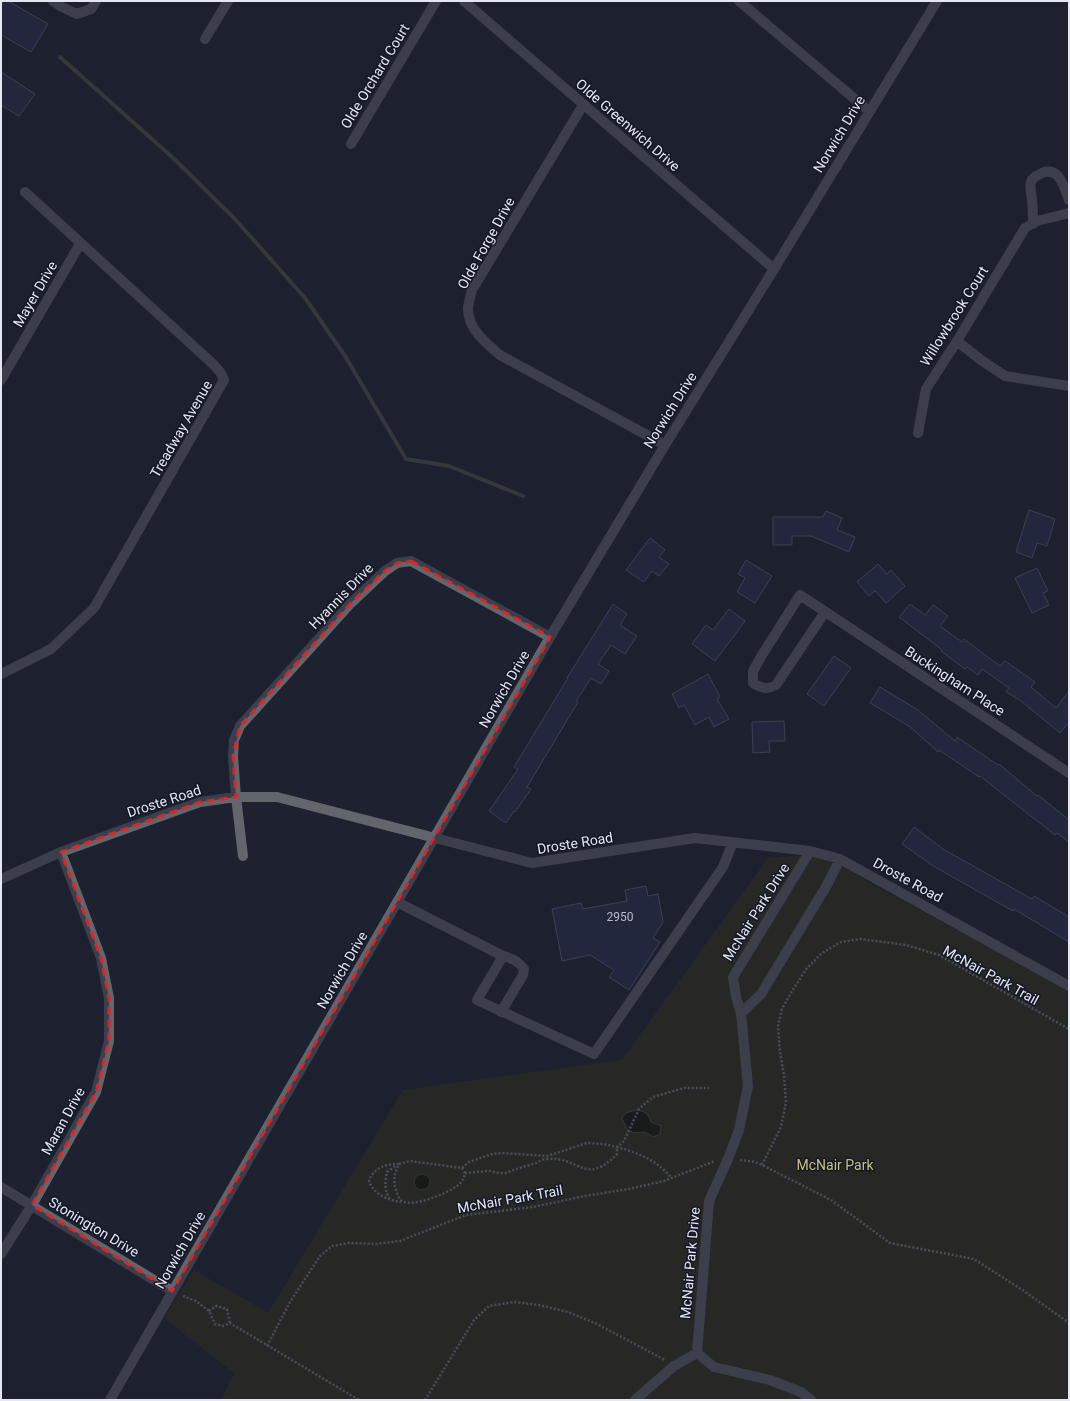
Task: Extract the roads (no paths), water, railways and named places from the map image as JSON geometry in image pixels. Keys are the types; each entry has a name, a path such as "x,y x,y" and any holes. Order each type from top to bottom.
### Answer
{"street":[{"path":"53,1 77,14 91,9 96,1"},
{"path":"205,39 228,1"},
{"name":"Olde Orchard Court","path":"351,144 436,1"},
{"name":"Olde Greenwich Drive","path":"464,1 774,269"},
{"path":"740,1 869,111"},
{"name":"Norwich Drive","path":"110,1400 550,637 665,445 937,1"},
{"name":"Olde Forge Drive","path":"583,105 472,290 468,309 472,326 485,342 500,355 665,445"},
{"path":"1033,224 1030,189 1031,182 1034,177 1043,172 1051,171 1057,174 1069,200"},
{"name":"Treadway Avenue","path":"1,674 51,649 94,608 224,380 220,372 213,364 80,244 25,192"},
{"name":"Willowbrook Court","path":"918,433 926,389 957,341 1025,228 1033,224 1069,213"},
{"name":"Mayer Drive","path":"1,380 80,244"},
{"path":"957,341 980,360 1005,376 1069,386"},
{"name":"Hyannis Drive","path":"243,856 233,756 234,740 240,726 351,603 384,571 397,563 411,561 550,637"},
{"name":"Buckingham Place","path":"824,612 776,685 770,688 760,688 754,683 753,671 800,596 1069,773"},
{"name":"Droste Road","path":"1,879 61,852 200,802 236,798 277,797 532,863 695,838 810,851 840,859 1069,986"},
{"path":"503,956 477,1000 594,1054 723,866 733,842"},
{"name":"McNair Park Drive","path":"696,1354 709,1201 739,1130 748,1086 741,1013 736,997 733,977 810,851"},
{"name":"Maran Drive","path":"1,1254 32,1205 96,1092 109,1040 109,998 101,958 61,852"},
{"path":"741,1013 761,994 827,885 840,859"},
{"path":"397,902 503,956 520,963 524,969 523,975 501,1012"},
{"name":"Stonington Drive","path":"1,1188 32,1205 172,1291"},
{"path":"635,1400 674,1366 696,1354 714,1367 770,1380 801,1392 811,1400"}],"waterway":[{"path":"60,57 171,156 235,219 305,298 345,356 406,459 449,466 523,496"}],"park label":[{"name":"McNair Park","path":"835,1165"}]}
